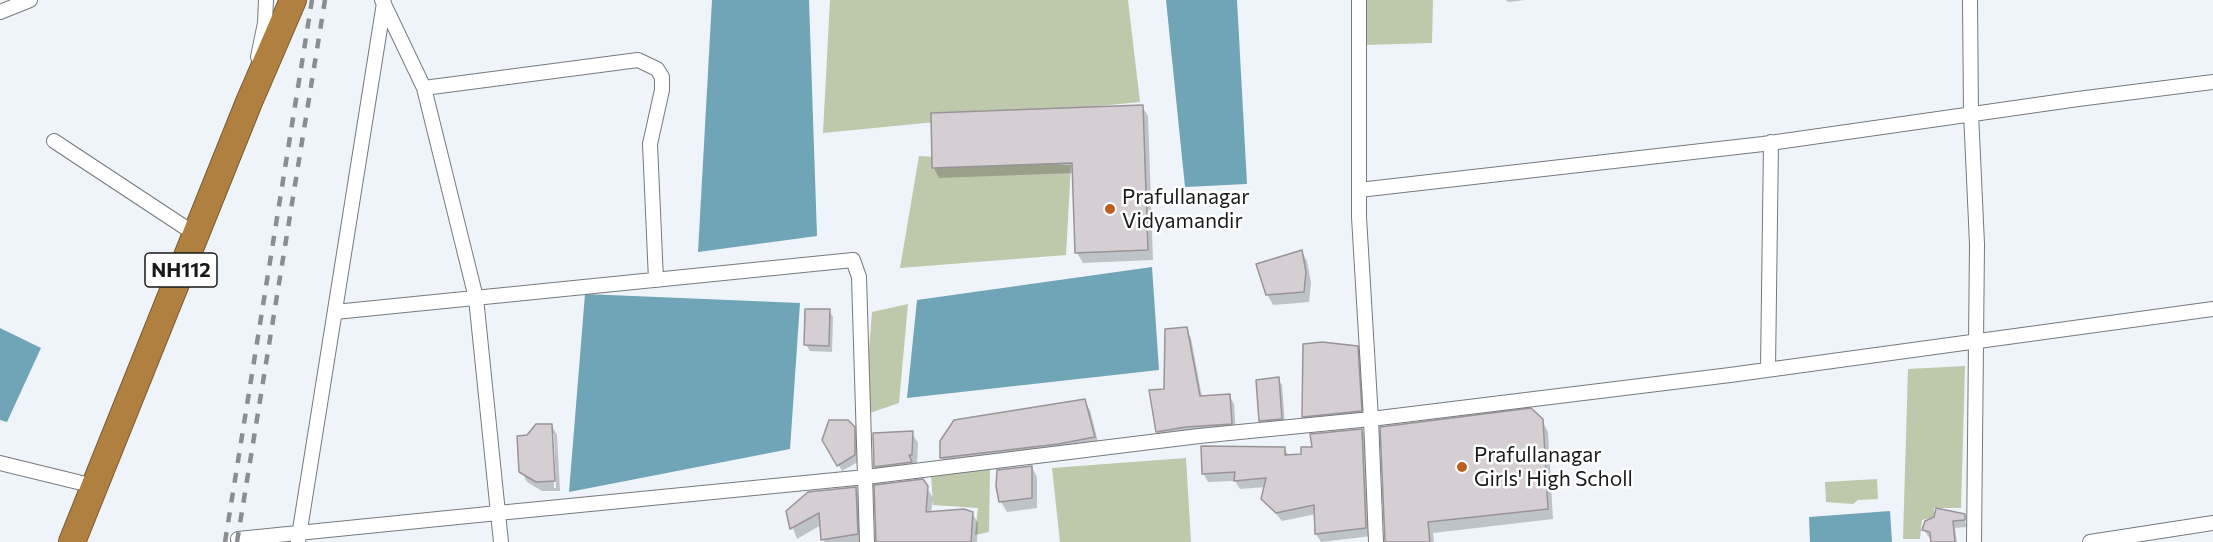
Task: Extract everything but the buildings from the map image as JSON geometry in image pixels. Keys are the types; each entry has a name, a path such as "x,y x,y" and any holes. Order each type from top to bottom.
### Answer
{"highway":[{"name":"NH112","path":"72,542 195,234 293,0"}],"street":[{"path":"0,12 30,0"},
{"path":"249,102 266,23 266,0"},
{"path":"1359,0 1359,190 1376,542"},
{"path":"1970,0 1971,113 1977,244 1974,542"},
{"path":"383,2 424,88 476,298 501,542"},
{"path":"299,537 383,2"},
{"path":"424,88 638,60 657,69 662,77 662,90 650,144 656,280"},
{"path":"1359,190 1771,142 1971,113 2213,82"},
{"path":"54,141 195,234"},
{"path":"1768,369 1771,142"},
{"path":"335,312 853,260 859,277 867,542"},
{"path":"238,539 299,537 498,513 866,477 1199,436 1371,419 1768,369 2213,309"},
{"path":"0,463 94,486"},
{"path":"2090,542 2213,523"}],"green space":[{"path":"830,0 1128,0 1140,102 823,133"},
{"path":"1366,0 1433,0 1432,43 1365,45"},
{"path":"919,156 1071,165 1066,255 900,268"},
{"path":"908,304 899,403 864,415 872,312"},
{"path":"1965,366 1961,508 1934,508 1934,517 1922,520 1920,539 1903,539 1908,369"},
{"path":"1186,458 1191,542 1060,542 1052,468"},
{"path":"990,468 989,532 975,535 978,508 933,505 931,473"},
{"path":"1877,479 1878,499 1858,500 1853,504 1826,502 1825,482"}],"water":[{"path":"712,0 809,0 817,236 698,252"},
{"path":"1166,0 1237,0 1247,184 1185,187"},
{"path":"1152,267 1159,370 907,398 917,300"},
{"path":"585,294 800,303 790,449 569,492"},
{"path":"0,328 41,348 7,422 0,420"},
{"path":"1890,511 1892,542 1810,542 1809,517"}],"railway":[{"path":"225,542 312,0"},
{"path":"237,542 325,0"}],"place":[{"name":"Prafullanagar Vidyamandir","path":"1110,209"},
{"name":"Prafullanagar Girls' High Scholl","path":"1462,467"}]}
